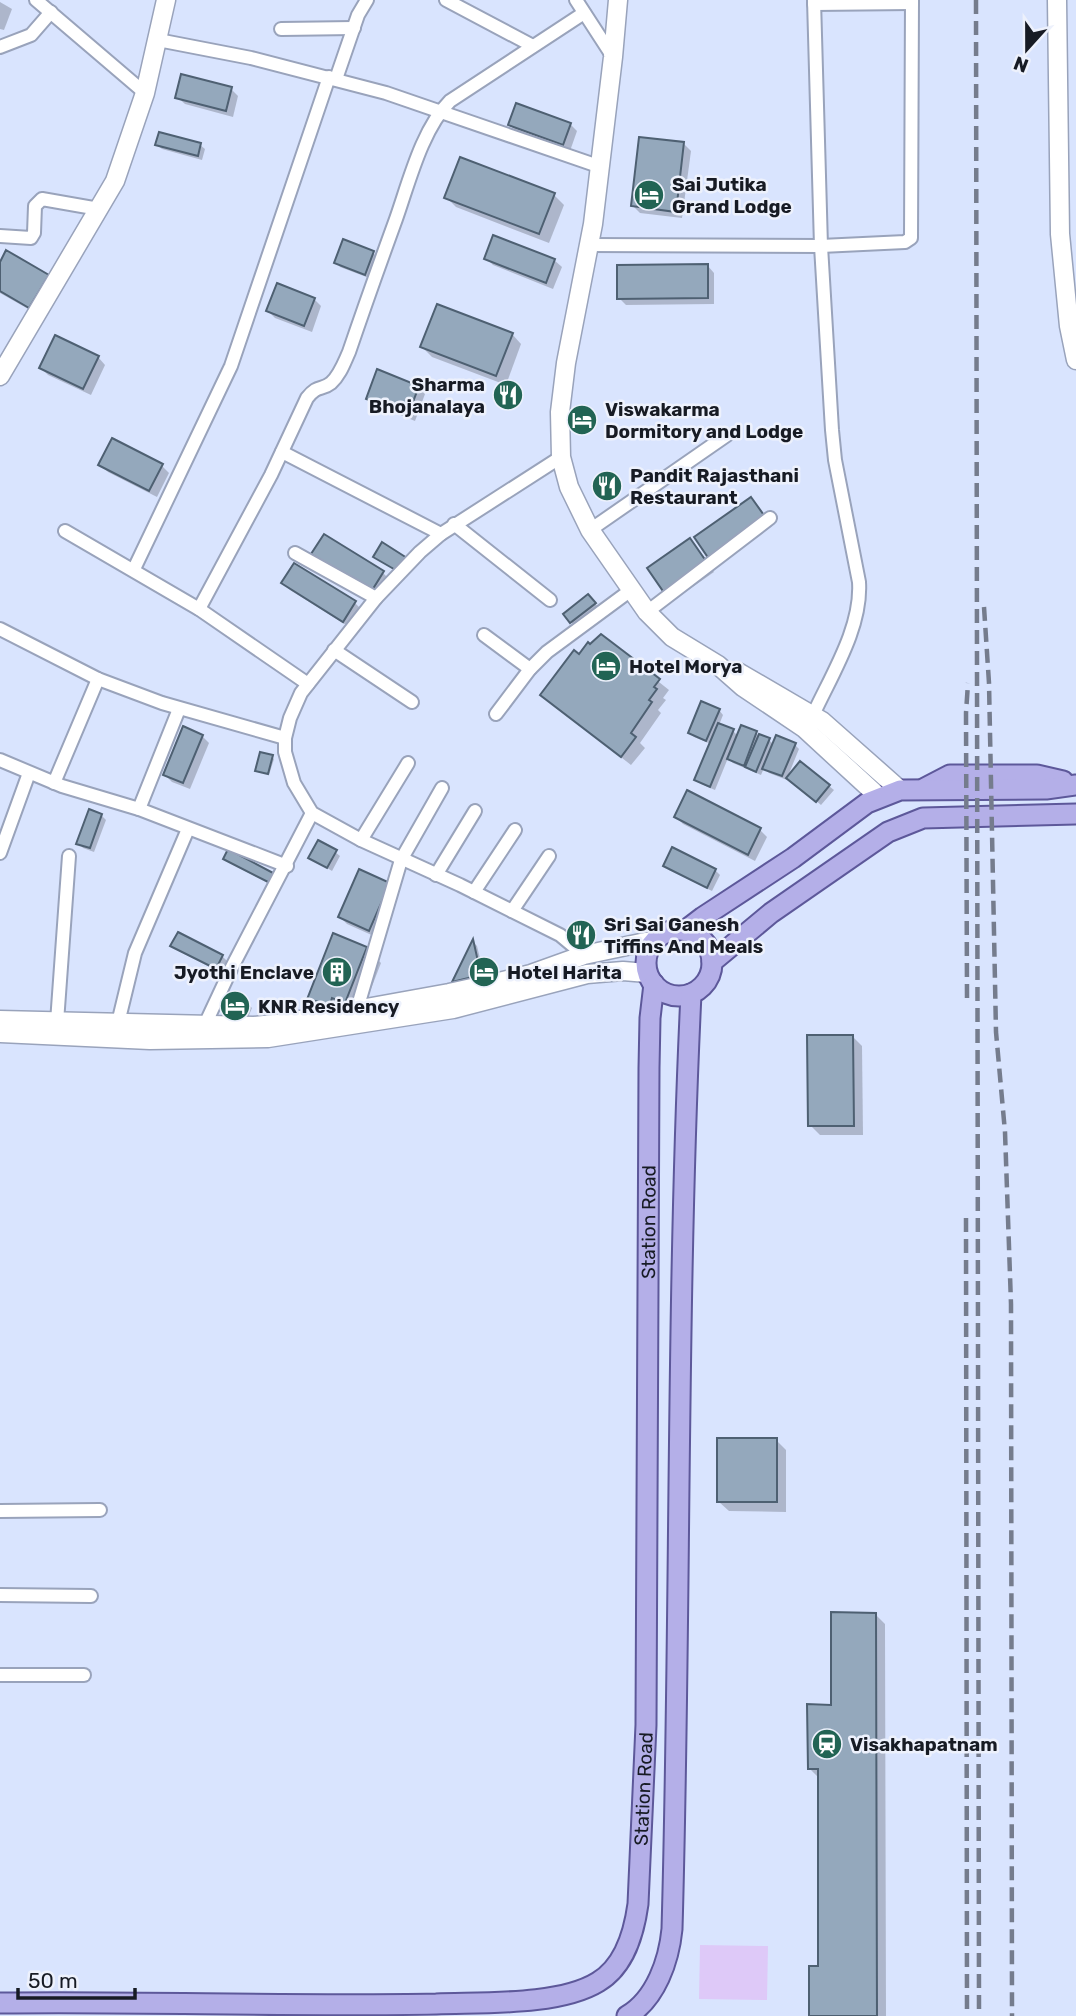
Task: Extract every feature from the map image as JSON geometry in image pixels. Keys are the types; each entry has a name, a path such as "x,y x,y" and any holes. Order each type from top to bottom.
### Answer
{"main road":[{"path":"0,376 115,181 145,93 166,0"},
{"path":"618,0 601,167 590,245 566,363 560,412 561,457 569,487 590,530 647,612 672,637 718,665 743,687 804,728 879,797"},
{"path":"1056,0 1060,234 1069,326 1076,360"},
{"path":"718,665 746,674 813,715 900,790"},
{"path":"686,930 879,797 900,790 1046,789 1076,784"},
{"path":"712,962 771,913 888,832 923,818 1073,814"},
{"path":"0,1020 118,1023 202,1033 268,1038 453,1009 587,974 623,971 650,979 664,992 677,996 691,993 702,986 709,975 712,962 708,948 699,937 686,930 669,931 655,940 584,954 531,974 499,982 264,1025 202,1033 0,1034"},
{"path":"650,979 646,961 655,940"},
{"name":"Station Road","path":"0,2003 24,2012 382,2005 541,1998 579,1992 601,1981 625,1951 634,1930 638,1904 645,1739 650,979"},
{"name":"Station Road","path":"627,2016 652,1990 663,1970 673,1929 681,1233 691,993"}],"street":[{"path":"36,0 145,93"},
{"path":"134,569 232,366 333,78 367,0"},
{"path":"446,0 533,46"},
{"path":"576,0 613,57"},
{"path":"590,245 821,246 905,242 911,238 912,1 814,2 821,246 835,460 860,599 857,620 813,715"},
{"path":"0,47 30,35 51,12"},
{"path":"199,609 282,453 307,398 315,389 328,385 337,375 349,352 414,169 440,111 450,101 584,13"},
{"path":"281,29 354,28"},
{"path":"158,40 333,78 440,111 601,167"},
{"path":"0,236 29,239 33,237 35,206 43,199 99,209"},
{"path":"590,530 727,435"},
{"path":"282,453 442,534"},
{"path":"561,457 454,524 419,552 376,598 308,684 294,708 285,738 289,768 300,796 312,813 401,860 512,911 560,936 584,954"},
{"path":"647,612 770,518"},
{"path":"454,524 550,600"},
{"path":"65,531 199,609 308,684"},
{"path":"295,553 376,598"},
{"path":"496,714 530,668 547,652 631,590"},
{"path":"0,629 98,679 179,709 285,738"},
{"path":"484,635 530,668"},
{"path":"334,650 412,702"},
{"path":"54,783 98,679"},
{"path":"139,808 179,709"},
{"path":"0,760 54,783 139,808 286,866"},
{"path":"361,840 408,763"},
{"path":"0,853 29,772"},
{"path":"356,1009 401,860 442,788"},
{"path":"436,875 475,811"},
{"path":"202,1033 312,813"},
{"path":"118,1023 135,953 188,829"},
{"path":"474,892 515,830"},
{"path":"57,1022 69,856"},
{"path":"512,911 549,856"},
{"path":"0,1511 100,1510"},
{"path":"0,1595 91,1596"},
{"path":"0,1675 84,1675"}],"shaded area":[{"path":"700,1945 768,1946 767,2000 699,1999"}],"building":[{"path":"181,74 232,87 226,111 175,98"},
{"path":"516,103 571,123 563,145 508,125"},
{"path":"159,132 201,143 198,156 155,145"},
{"path":"639,137 684,142 676,212 631,206"},
{"path":"460,157 555,193 539,234 444,198"},
{"path":"493,235 555,259 546,283 484,259"},
{"path":"343,239 374,251 365,275 334,263"},
{"path":"6,250 49,275 29,308 0,291 0,262"},
{"path":"708,264 708,298 617,299 617,265"},
{"path":"277,283 315,298 304,326 266,311"},
{"path":"437,304 513,333 496,376 420,347"},
{"path":"55,335 99,356 83,389 39,368"},
{"path":"377,369 419,386 408,415 366,399"},
{"path":"112,438 163,464 149,491 98,465"},
{"path":"751,497 766,518 709,559 694,537"},
{"path":"324,534 384,571 371,592 311,554"},
{"path":"690,538 708,564 665,594 647,568"},
{"path":"382,542 407,558 399,572 373,557"},
{"path":"294,563 356,601 343,622 281,583"},
{"path":"588,594 596,603 570,623 563,614"},
{"path":"601,634 660,679 649,700 652,702 631,733 636,737 621,757 540,695 574,650 579,654 588,642 590,644"},
{"path":"701,701 720,709 706,741 688,733"},
{"path":"718,723 734,729 710,787 694,780"},
{"path":"741,725 757,731 744,766 727,759"},
{"path":"183,726 203,735 183,783 163,775"},
{"path":"759,734 770,738 756,772 745,767"},
{"path":"776,735 796,743 782,776 762,769"},
{"path":"260,752 273,755 268,774 255,771"},
{"path":"800,761 830,785 816,802 786,778"},
{"path":"687,790 761,828 748,855 674,817"},
{"path":"89,809 102,814 90,848 76,844"},
{"path":"318,840 337,850 327,868 308,858"},
{"path":"672,847 716,869 707,888 663,866"},
{"path":"228,849 275,874 270,883 223,859"},
{"path":"359,869 390,883 369,931 338,917"},
{"path":"178,932 223,955 216,969 170,946"},
{"name":"Jyothi Enclave","path":"333,933 367,947 345,1003 332,998 330,1005 315,1001 313,1005 306,1002"},
{"path":"473,939 481,975 452,982"},
{"path":"231,995 248,1002 242,1016 225,1010"},
{"path":"807,1035 853,1035 854,1126 808,1126"},
{"path":"717,1438 777,1438 777,1502 717,1502"},
{"path":"831,1612 876,1613 877,2016 809,2016 809,1966 818,1966 818,1769 808,1769 807,1704 831,1705"}],"railway":[{"path":"976,0 979,2016"},
{"path":"984,607 989,683 996,1032 1005,1132 1011,1304 1012,2016"},
{"path":"967,998 968,683"},
{"path":"966,1218 967,2016"}],"place":[{"name":"Sai Jutika Grand Lodge","path":"649,195"},
{"name":"Sharma Bhojanalaya","path":"508,395"},
{"name":"Viswakarma Dormitory and Lodge","path":"582,420"},
{"name":"Pandit Rajasthani Restaurant","path":"607,486"},
{"name":"Hotel Morya","path":"606,666"},
{"name":"Sri Sai Ganesh Tiffins And Meals","path":"581,935"},
{"name":"Jyothi Enclave","path":"337,972"},
{"name":"Hotel Harita","path":"484,972"},
{"name":"KNR Residency","path":"235,1006"},
{"name":"Visakhapatnam","path":"827,1744"}]}
